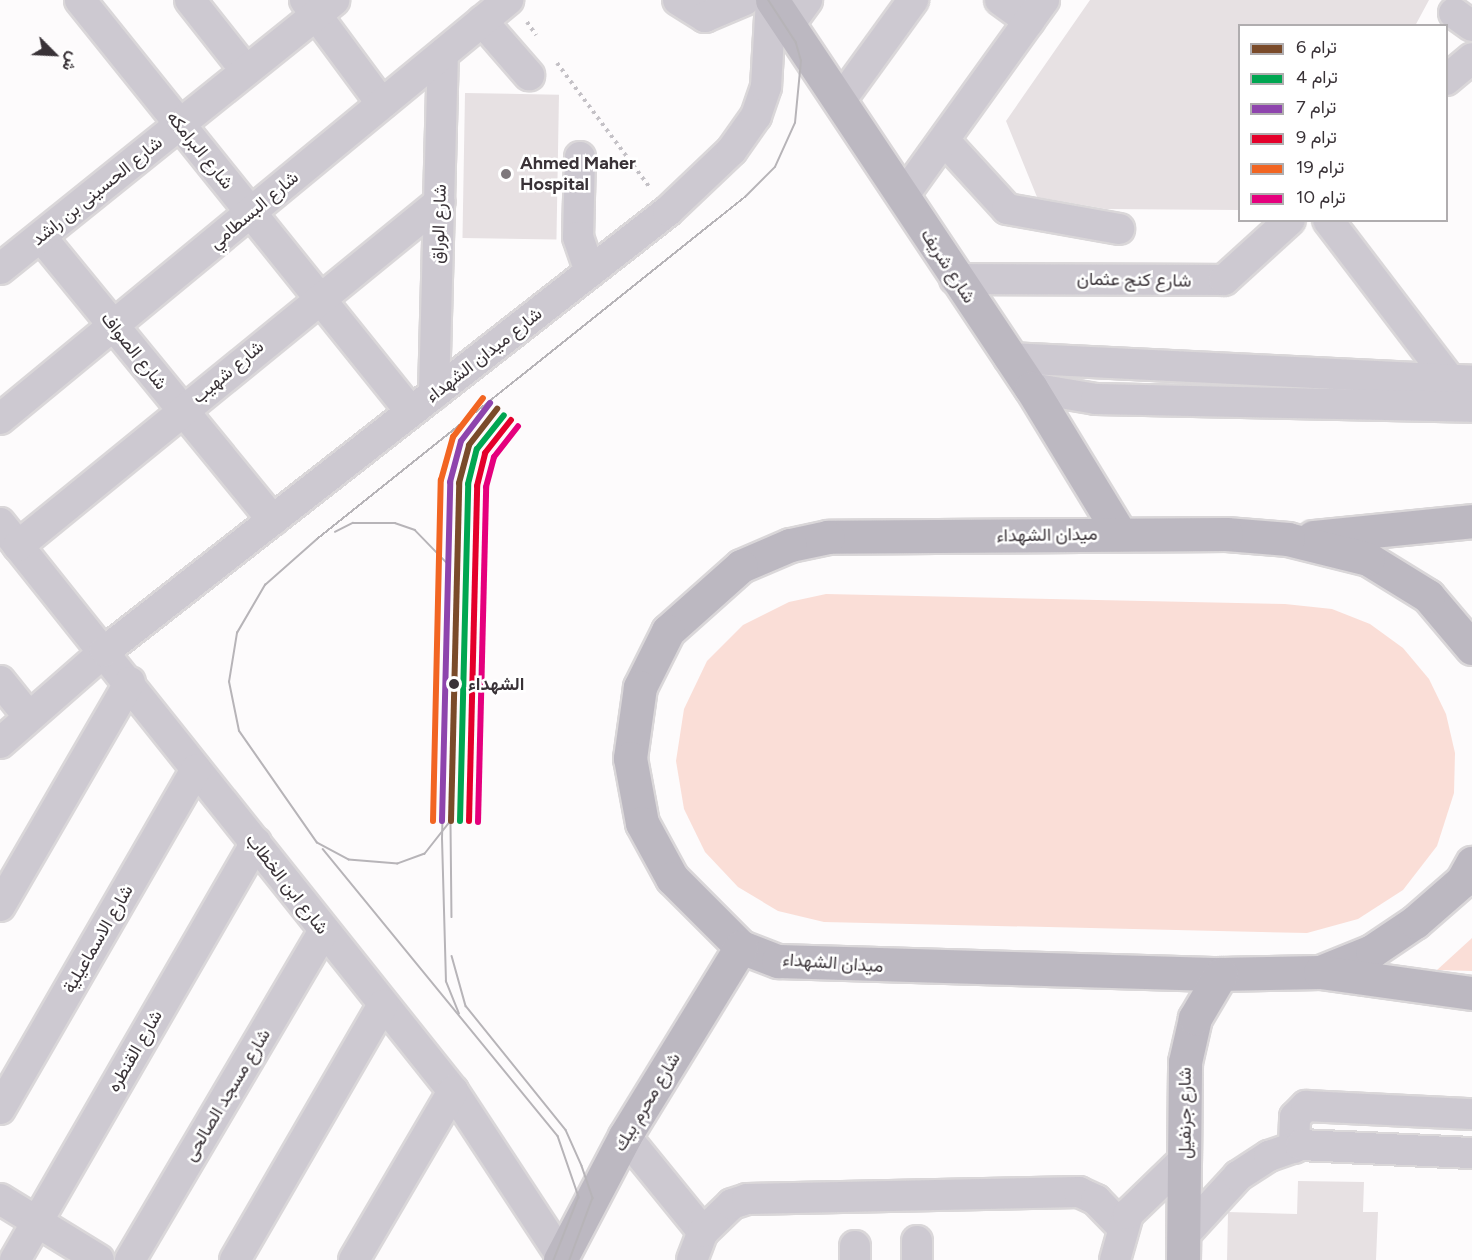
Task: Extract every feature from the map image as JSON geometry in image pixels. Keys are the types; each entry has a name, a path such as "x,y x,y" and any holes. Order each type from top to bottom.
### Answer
{"main road":[{"name":"شارع شريف","path":"785,6 840,101 903,195 955,279 1031,388 1120,534"},
{"path":"1288,539 1472,521"},
{"name":"ميدان الشهداء","path":"1472,648 1428,596 1368,559 1288,539 1120,534 809,541 741,566 668,631 640,687 630,758 642,823 672,878 741,947 778,961 837,965 1221,974 1320,972 1372,951 1415,922 1462,881 1472,863"},
{"name":"شارع محرم بيك","path":"563,1258 626,1137 741,947"},
{"path":"1320,972 1472,993"},
{"name":"شارع جرنفيل","path":"1184,1248 1188,1038 1221,974"}],"street":[{"path":"190,0 246,71"},
{"path":"678,0 705,17 745,0"},
{"path":"840,101 913,0"},
{"path":"903,195 1037,10 1000,0"},
{"name":"شارع البرامكه","path":"91,4 179,125 411,412"},
{"path":"318,5 382,104"},
{"name":"شارع الحسينى بن راشد","path":"0,269 246,71 318,5"},
{"name":"شارع ميدان الشهداء","path":"0,743 105,651 668,211 732,150 756,116 766,87 785,6"},
{"name":"شارع البسطامي","path":"0,419 482,21 516,10"},
{"path":"482,21 541,66"},
{"name":"شارع الوراق","path":"434,394 443,54"},
{"path":"1448,78 1472,58"},
{"path":"944,140 1007,209 1119,229"},
{"path":"580,157 578,237 590,272"},
{"name":"شارع شهيب","path":"9,534 183,410 440,202"},
{"name":"شارع كنج عثمان","path":"955,279 1224,280 1288,222"},
{"path":"1330,222 1461,380"},
{"name":"شارع الصواف","path":"41,237 273,520"},
{"path":"1009,358 1461,380"},
{"path":"1031,388 1096,399 1472,407"},
{"name":"شارع ابن الخطاب","path":"9,534 130,682 196,769 453,1091 563,1258"},
{"path":"0,681 29,717"},
{"path":"0,906 130,682"},
{"name":"شارع الاسماعيلية","path":"0,1109 196,769"},
{"name":"شارع القنطره","path":"15,1260 256,843"},
{"name":"شارع مسجد الصالحى","path":"130,1260 324,931"},
{"path":"235,1260 383,1005"},
{"path":"354,1260 453,1091"},
{"path":"1294,1148 1295,1117 1306,1107 1472,1114"},
{"path":"626,1137 703,1232"},
{"path":"1184,1248 1238,1176 1294,1148 1472,1153"},
{"path":"1115,1260 1121,1226 1185,1159"},
{"path":"692,1260 703,1232 740,1200 1067,1193 1089,1195 1121,1226"},
{"path":"0,1199 99,1260"}],"path":[{"path":"516,10 539,38"},
{"path":"541,66 668,211"}],"shaded area":[{"path":"826,594 1285,604 1332,609 1370,624 1403,648 1429,679 1446,714 1455,753 1454,793 1437,846 1403,890 1358,919 1307,933 824,922 778,911 738,887 705,852 684,809 676,761 684,709 707,661 743,625 789,602"},
{"path":"1472,938 1472,971 1437,970"}],"building":[{"path":"1090,0 1429,0 1416,24 1238,24 1238,210 1106,209 1037,197 1006,121"},
{"path":"465,93 559,95 556,240 462,238"},
{"path":"1298,1181 1364,1182 1363,1212 1378,1212 1376,1260 1227,1260 1228,1212 1297,1214"}],"tram line":[{"path":"451,821 425,854 398,864 349,860 317,843 239,731 229,682 237,633 265,585 317,539 745,197 775,167 795,123 801,61 796,43 768,0"},
{"name":"19","path":"433,821 441,480 453,437 483,398"},
{"name":"7","path":"442,821 450,482 461,441 490,403"},
{"name":"6","path":"451,821 459,483 469,445 497,409"},
{"name":"4","path":"460,821 468,484 477,449 504,415"},
{"path":"459,1014 446,982 442,839 451,480 462,442 476,420"},
{"name":"9","path":"469,821 477,486 485,453 511,420"},
{"name":"10","path":"478,822 486,487 494,457 518,426"},
{"path":"335,532 353,523 395,523 415,530 450,566"},
{"path":"451,824 452,917"},
{"path":"323,849 558,1136 579,1197 554,1260"},
{"path":"452,956 466,1006 566,1130 582,1166 593,1198 570,1260"}],"place":[{"name":"Ahmed Maher Hospital","path":"506,174"},
{"name":"الشهداء","path":"454,684"}]}
